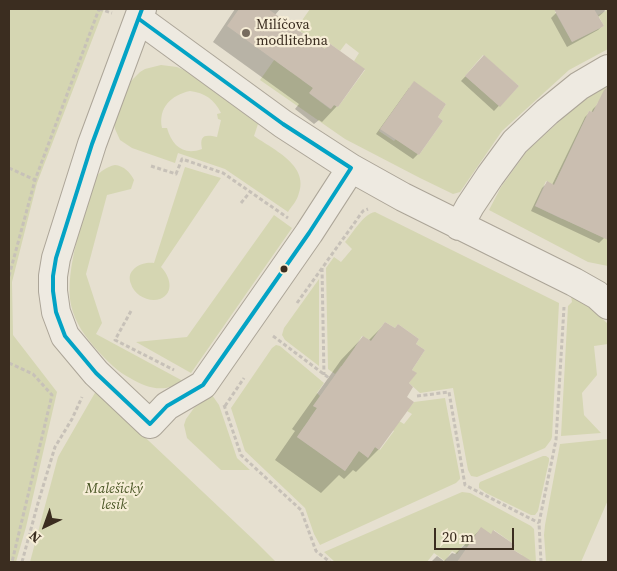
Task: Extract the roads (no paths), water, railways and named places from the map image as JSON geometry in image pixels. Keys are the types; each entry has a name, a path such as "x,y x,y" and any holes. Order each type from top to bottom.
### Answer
{"street":[{"path":"351,168 309,233 203,385 167,406 150,424 96,373 65,336 56,312 52,291 52,276 56,258 92,144 141,14 283,124 351,168 402,197 574,282 597,295 608,305"},
{"path":"460,226 470,206 515,142 547,112 579,86 608,69"}],"place":[{"name":"Milíčova modlitebna","path":"246,33"}],"park label":[{"name":"Malešický lesík","path":"114,498"}]}
